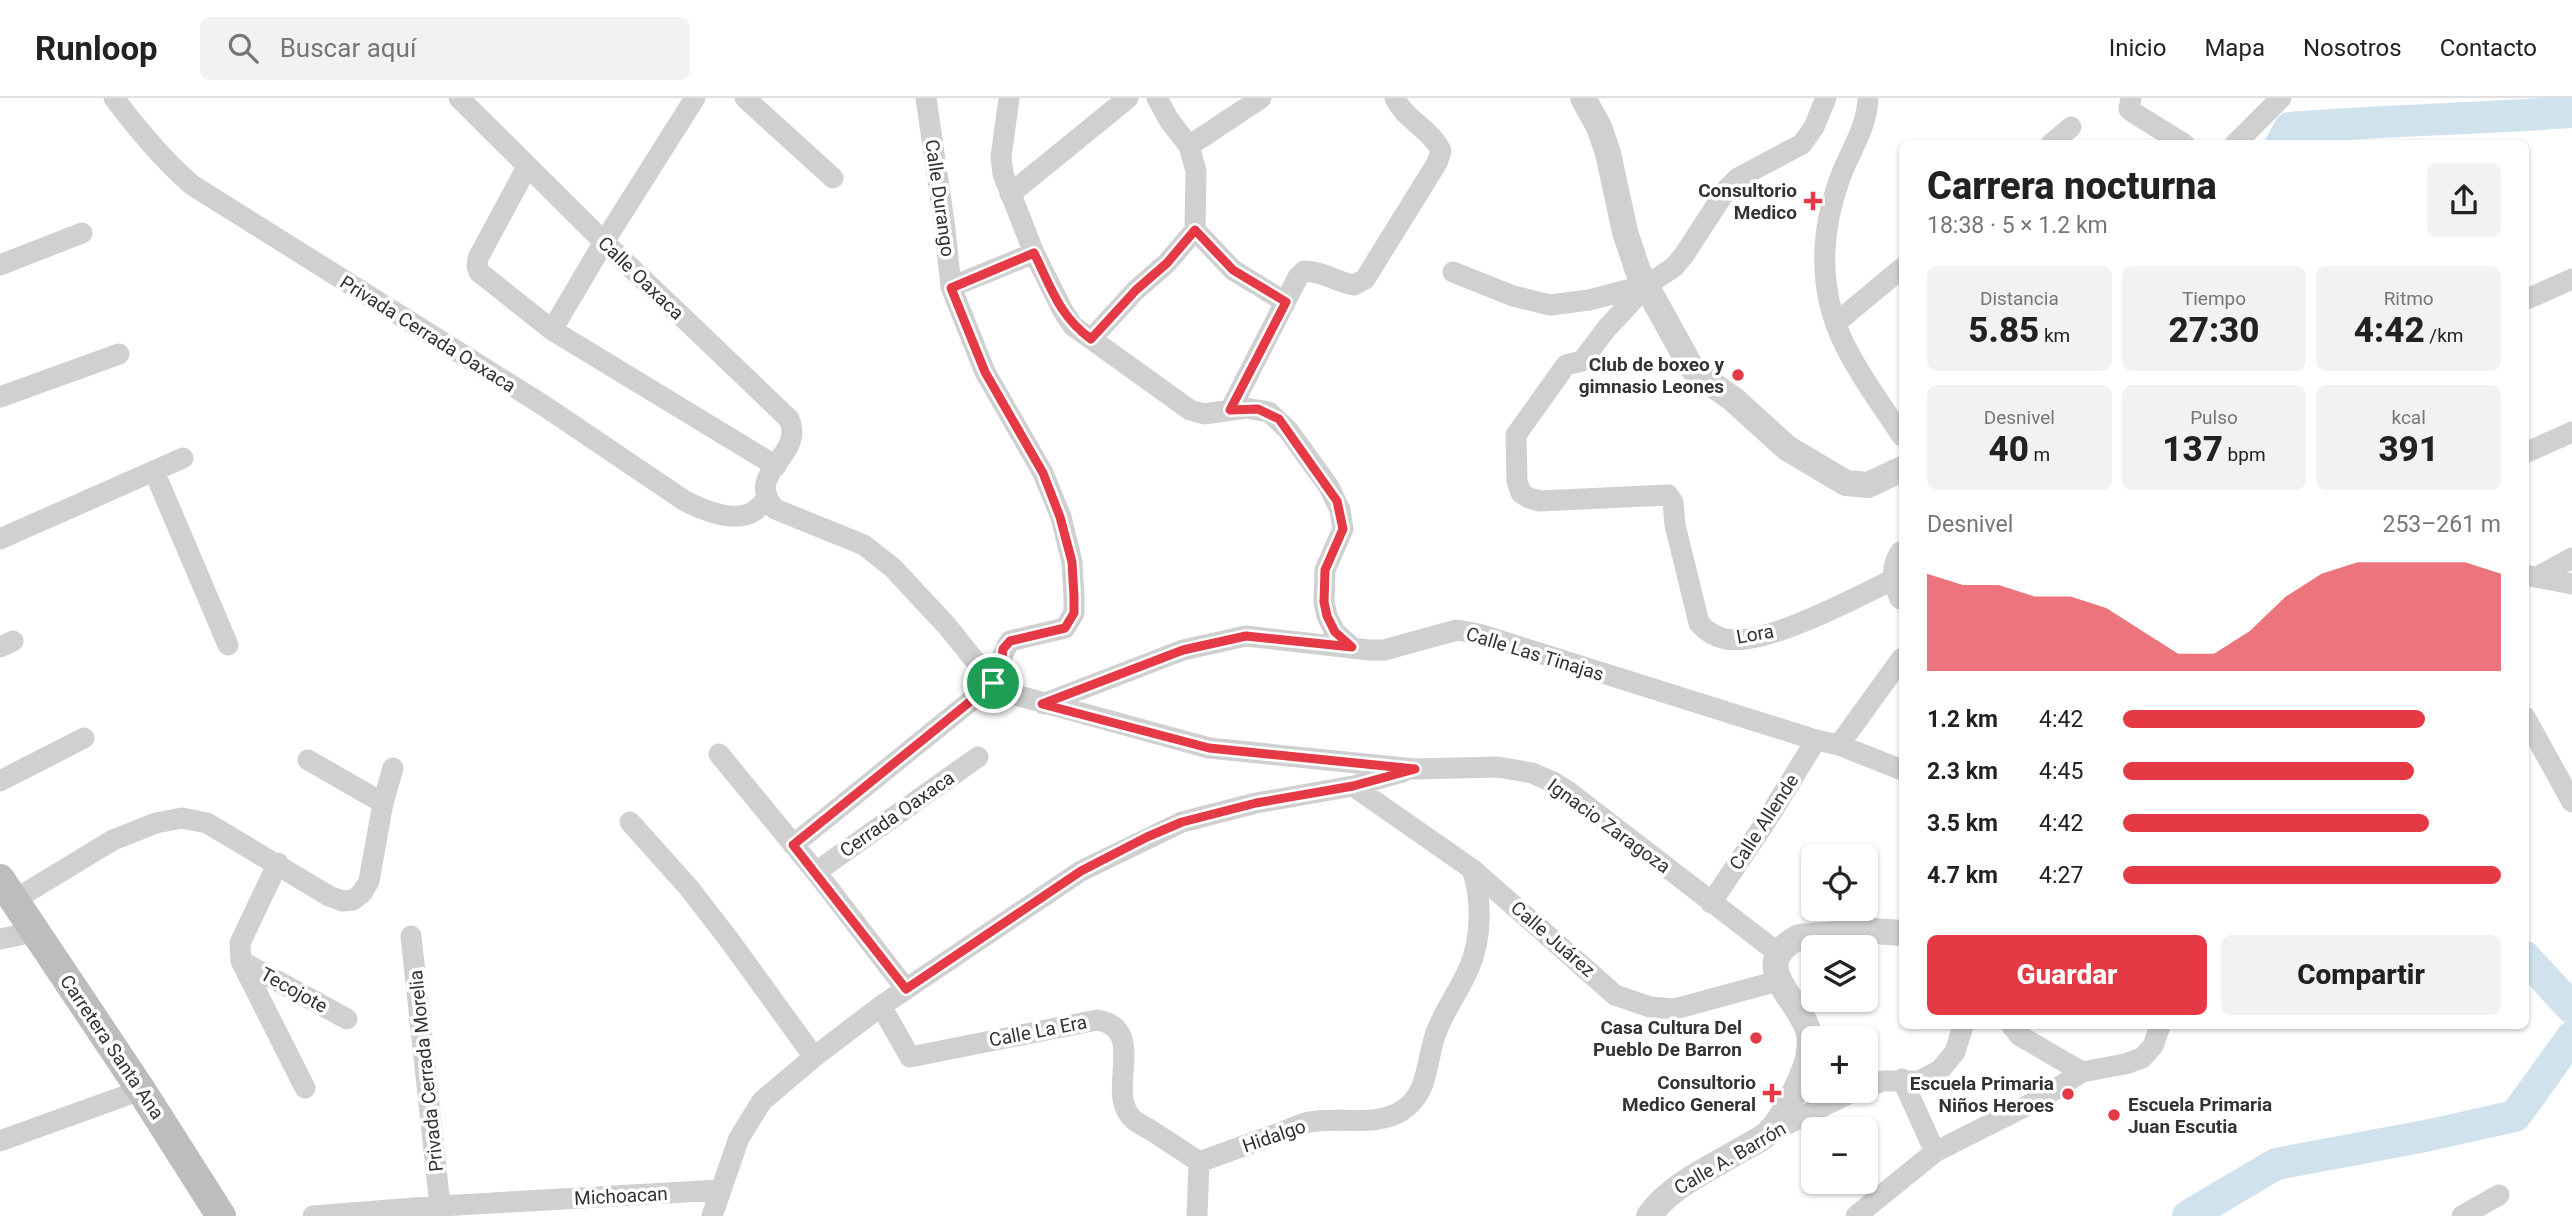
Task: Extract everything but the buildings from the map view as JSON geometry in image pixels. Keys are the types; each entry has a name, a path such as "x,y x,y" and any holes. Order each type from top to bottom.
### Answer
{"main road":[{"name":"Carretera Santa Ana","path":"7,889 221,1216"}],"street":[{"name":"Privada Cerrada Oaxaca","path":"114,98 139,133 170,167 192,186 543,405 685,501 704,510 743,515 754,512 767,499"},
{"name":"Calle Oaxaca","path":"459,98 604,242 789,419 793,439 765,481 767,499"},
{"path":"552,330 695,98"},
{"path":"746,98 833,178"},
{"name":"Calle Durango","path":"926,98 951,288 985,372 1043,473 1060,517 1072,562 1074,613 1071,621 1065,628 1010,641 1003,649 1001,667 993,683"},
{"path":"1009,98 1001,157 1010,194 1034,253 1063,311 1073,326 1190,410 1204,414 1258,409 1279,419 1337,501 1343,529 1325,570 1324,602 1335,632 1352,647"},
{"path":"1010,194 1128,98"},
{"path":"1091,339 1136,290 1167,263 1195,230 1196,171 1189,146 1168,120 1157,98"},
{"path":"1189,146 1261,98"},
{"path":"1230,410 1298,277 1304,271 1314,271 1354,285 1365,279 1437,163 1441,151 1437,142 1399,108 1395,98"},
{"path":"1583,98 1608,153 1625,232 1638,271 1690,365 1699,375 1733,399 1787,448 1846,484 1855,486 1880,481 1899,471"},
{"path":"1453,272 1513,296 1550,305 1589,300 1647,285 1674,267 1727,189 1738,178 1802,144 1814,127 1825,98"},
{"path":"1868,98 1867,115 1840,178 1824,237 1824,267 1829,299 1849,354 1899,431"},
{"path":"2130,98 2129,109 2134,114 2176,140"},
{"path":"2239,140 2281,98"},
{"path":"2056,140 2071,127"},
{"path":"527,167 478,258 479,272 552,330 776,466"},
{"path":"1195,230 1233,270 1286,302"},
{"path":"0,265 82,233"},
{"path":"951,288 1034,253"},
{"path":"1836,323 1899,270"},
{"path":"2529,298 2572,279"},
{"name":"Lora","path":"1647,285 1607,328 1582,361 1566,365 1531,410 1516,435 1517,481 1521,492 1529,498 1540,500 1668,495 1673,502 1675,525 1699,623 1707,632 1728,640 1755,637 1792,627 1899,576"},
{"path":"0,397 119,354"},
{"path":"2529,451 2572,432"},
{"path":"0,539 183,458"},
{"path":"154,471 228,645"},
{"path":"767,499 775,509 864,545 893,568 947,626 993,683 1008,693 1209,748 1415,769"},
{"path":"2531,576 2572,558"},
{"path":"2531,576 2572,584"},
{"name":"Calle Las Tinajas","path":"1042,704 1183,650 1246,636 1384,650 1457,630 1479,634 1839,745 1899,769"},
{"path":"1839,745 1899,662"},
{"path":"793,845 993,683"},
{"path":"2529,724 2572,802"},
{"path":"0,781 83,738"},
{"name":"Calle Allende","path":"1711,903 1816,740"},
{"path":"719,754 816,872 906,989"},
{"name":"Cerrada Oaxaca","path":"816,872 978,757"},
{"path":"308,760 383,803"},
{"name":"Ignacio Zaragoza","path":"1415,769 1498,767 1532,773 1553,782 1779,953"},
{"path":"7,889 113,840 156,823 181,818 207,822 329,896 342,901 353,900 362,893 369,881 383,803 393,768"},
{"path":"712,1216 739,1138 762,1101 881,1006 1081,871 1182,822 1256,803 1353,786 1415,769"},
{"name":"Calle Juárez","path":"1353,786 1472,869 1615,995 1650,1007 1675,1009 1778,981"},
{"path":"630,822 689,888 814,1058"},
{"path":"278,863 240,943 241,961 305,1088"},
{"name":"Hidalgo","path":"1199,1162 1310,1122 1367,1120 1392,1115 1411,1103 1422,1088 1429,1069 1434,1039 1470,966 1479,902 1479,887 1472,869"},
{"path":"1767,1134 1793,1097 1810,1046 1809,1033 1778,981 1775,964 1779,953 1788,942 1799,937 1873,931 1899,933"},
{"path":"0,939 35,932"},
{"name":"Privada Cerrada Morelia","path":"411,936 440,1211"},
{"name":"Tecojote","path":"241,961 347,1019"},
{"name":"Calle La Era","path":"881,1006 910,1057 1097,1020 1108,1021 1116,1027 1123,1043 1123,1103 1131,1117 1199,1162"},
{"path":"1878,1083 1902,1079 1919,1081 1940,1070 1955,1052 1962,1029"},
{"path":"2014,1029 2020,1036 2082,1072"},
{"path":"1856,1216 1935,1152 2040,1098 2082,1072 2142,1058 2153,1046 2159,1029"},
{"path":"1902,1079 1935,1152"},
{"path":"0,1141 141,1090"},
{"name":"Calle A. Barrón","path":"1650,1216 1667,1195 1767,1134 1830,1103"},
{"path":"1197,1216 1199,1162"},
{"name":"Michoacan","path":"313,1216 440,1211 720,1190"},
{"path":"2462,1216 2499,1195"}],"waterway":[{"path":"2283,140 2290,128 2572,112"},
{"path":"2529,961 2572,1008"},
{"path":"2188,1216 2276,1164 2515,1116 2572,1037"}],"place":[{"name":"Consultorio Medico","path":"1813,201"},
{"name":"Club de boxeo y gimnasio Leones","path":"1738,375"},
{"name":"Casa Cultura Del Pueblo De Barron","path":"1756,1038"},
{"name":"Consultorio Medico General","path":"1772,1093"},
{"name":"Escuela Primaria Niños Heroes","path":"2068,1094"},
{"name":"Escuela Primaria Juan Escutia","path":"2114,1115"}],"route":[{"path":"1195,230 1233,270 1286,302 1230,410 1258,409 1279,419 1337,501 1343,529 1325,570 1324,602 1335,632 1352,647 1246,636 1183,650 1042,704 1209,748 1415,769 1353,786 1256,803 1182,822 1147,837 1081,871 906,989 793,845 993,683 1001,667 1003,649 1010,641 1065,628 1071,621 1074,613 1072,562 1060,517 1043,473 985,372 951,288 1034,253 1063,311 1073,326 1091,339 1136,290 1167,263 1195,230"}]}
